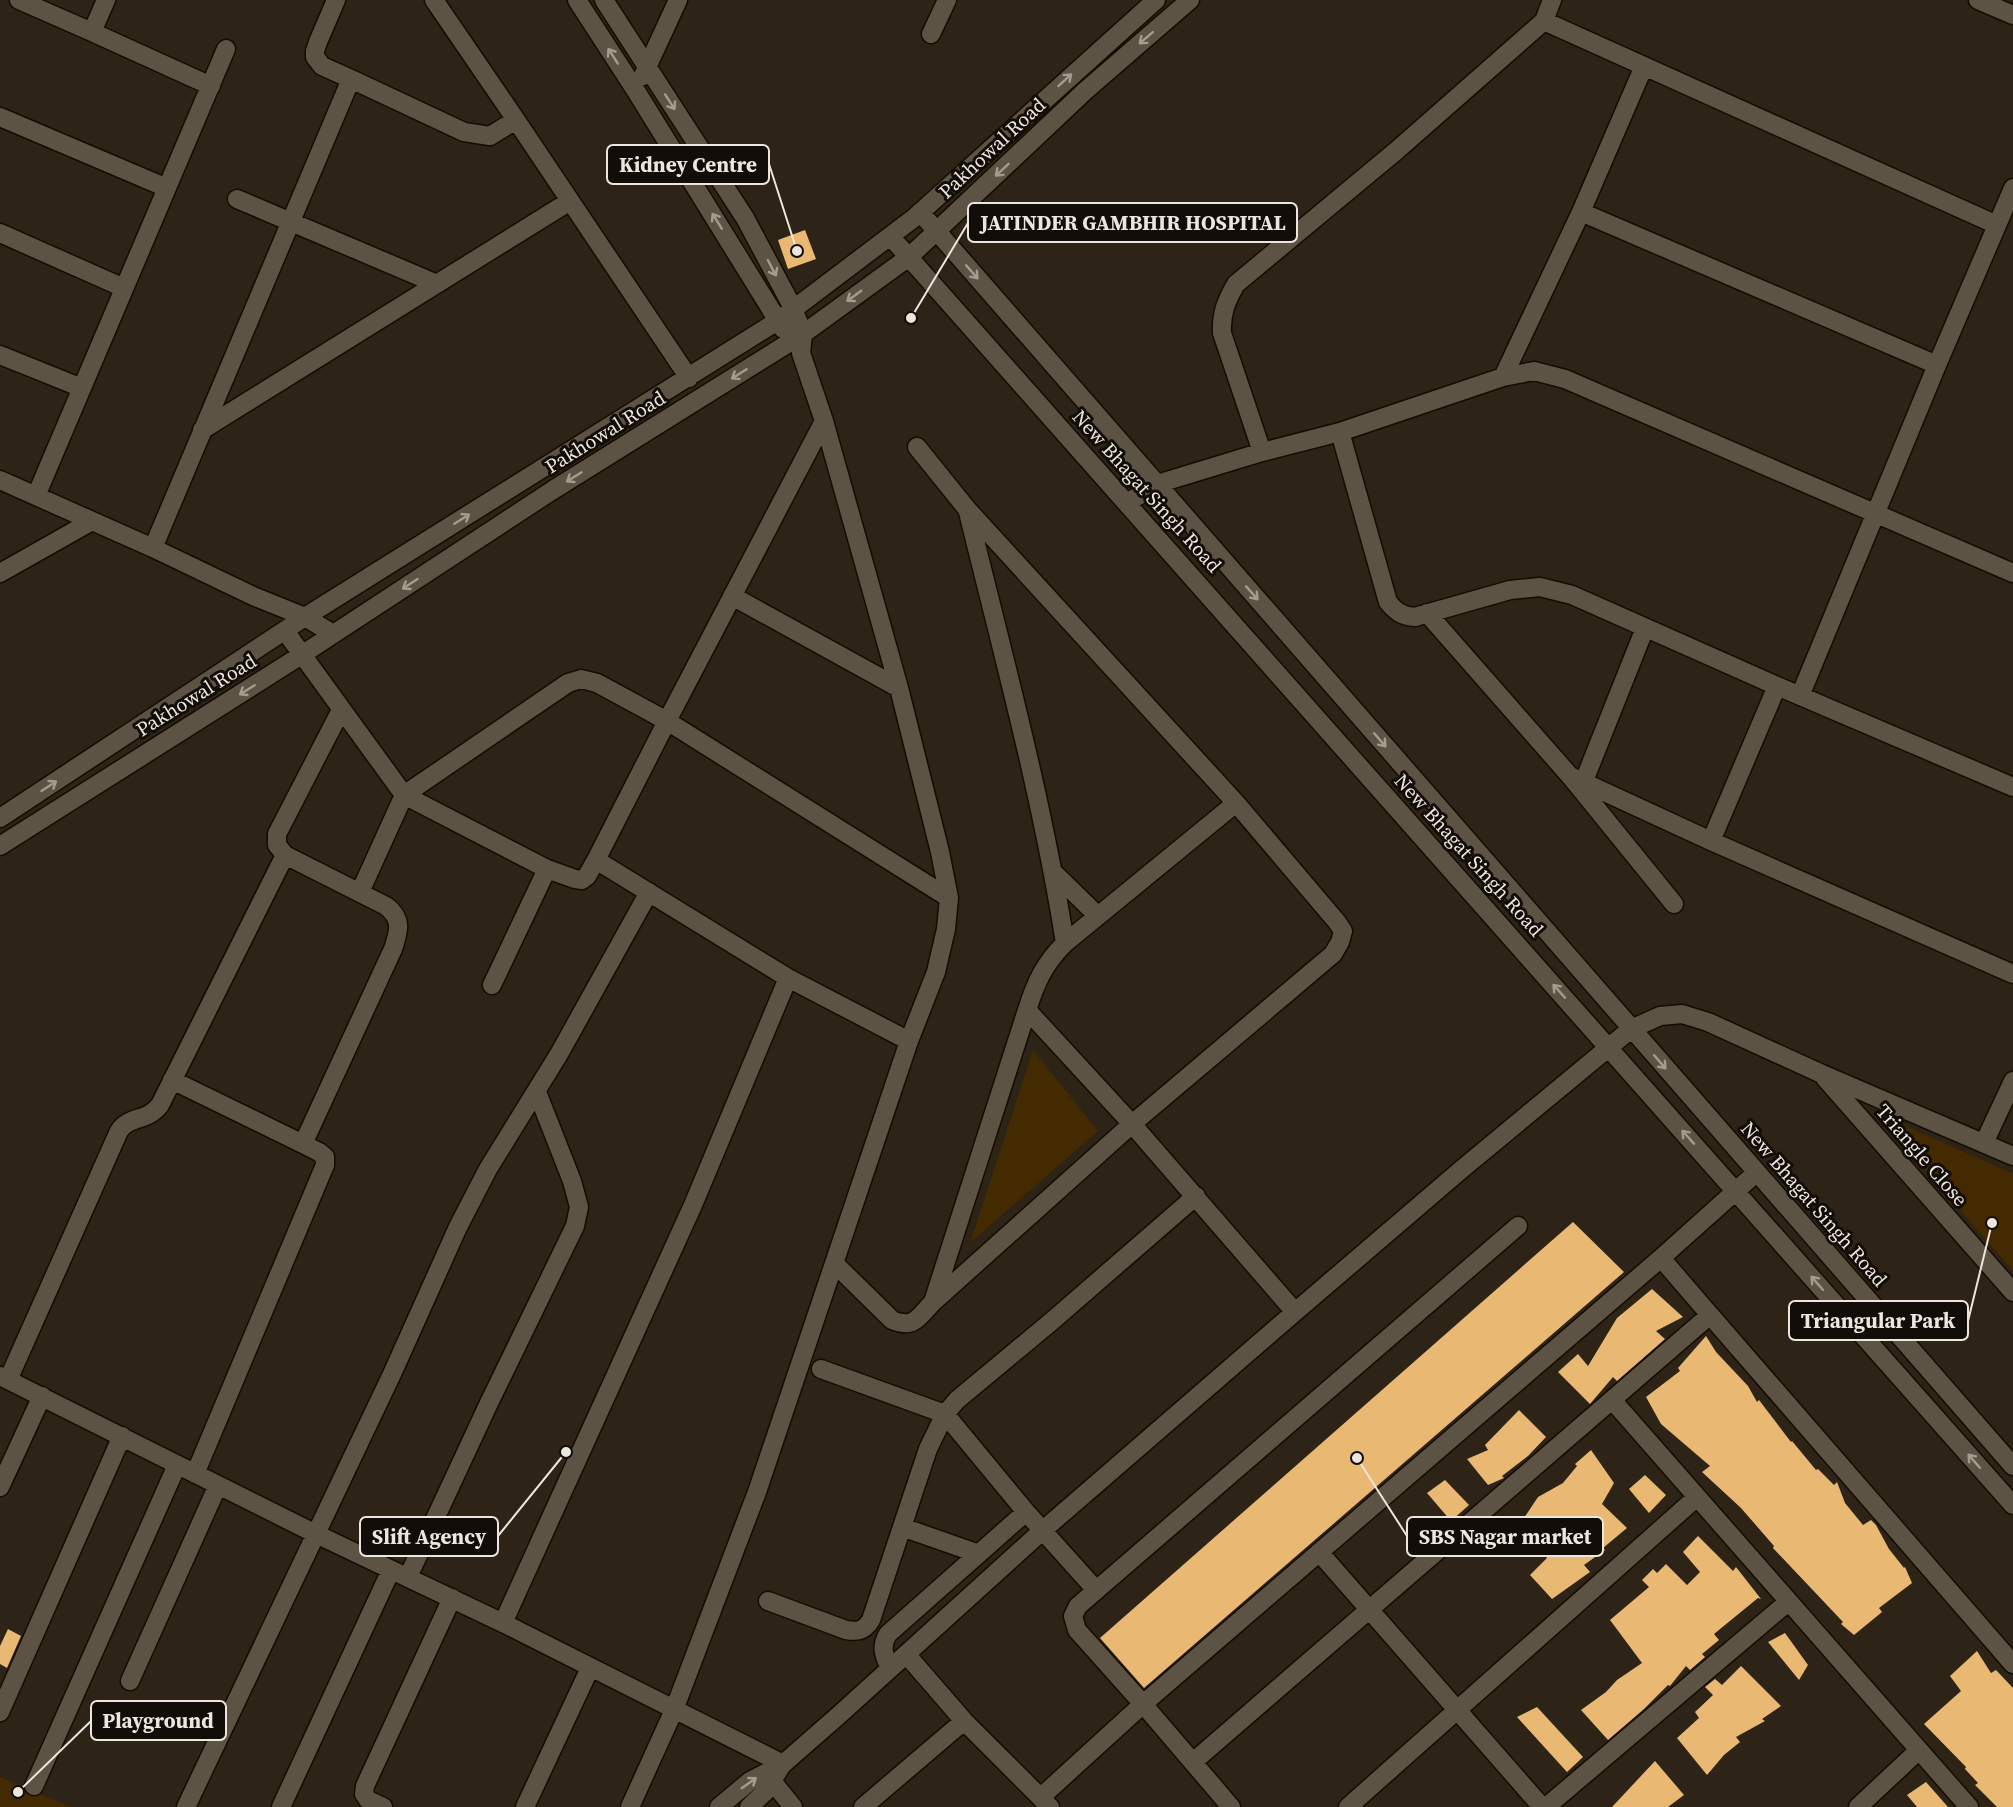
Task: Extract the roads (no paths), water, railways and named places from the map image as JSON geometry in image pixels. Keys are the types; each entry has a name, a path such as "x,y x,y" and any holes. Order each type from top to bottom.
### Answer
{"street":[{"path":"19,0 211,86"},
{"path":"92,32 106,0"},
{"path":"336,0 315,51 315,57 322,66 464,132 490,136 516,120"},
{"path":"434,0 689,378"},
{"path":"577,0 786,314"},
{"path":"604,0 745,218 798,344 824,421 898,688 940,852 949,898 946,929 936,972 909,1041 756,1492 674,1710 630,1807"},
{"path":"636,91 678,0"},
{"path":"931,34 947,0"},
{"name":"Pakhowal Road","path":"0,846 303,654 553,490 798,344 909,257 1085,91 1190,0"},
{"path":"1262,452 1222,333 1221,316 1236,284 1396,151 1544,21 1552,0"},
{"path":"1978,0 2013,15"},
{"name":"Pakhowal Road","path":"0,818 305,617 689,378 786,314 920,212 1146,2"},
{"path":"1544,21 1997,225"},
{"path":"36,496 226,49"},
{"path":"1503,377 1581,212 1644,66"},
{"path":"153,548 351,79"},
{"path":"0,117 167,188"},
{"path":"1800,696 2013,188"},
{"path":"237,199 437,284"},
{"path":"202,430 570,201"},
{"name":"New Bhagat Singh Road","path":"920,212 2013,1466"},
{"path":"1581,212 1937,365"},
{"path":"0,234 124,288"},
{"name":"New Bhagat Singh Road","path":"890,236 2013,1504"},
{"path":"0,356 82,388"},
{"path":"1127,503 1157,484 1262,452 1340,432 1503,377 1534,371 1565,379 2013,573"},
{"path":"285,631 404,795 547,868 582,880 587,876 596,860 824,421"},
{"path":"1340,432 1388,602 1395,611 1405,616 1415,617 1510,590 1540,587 1572,595 2013,787"},
{"path":"835,1264 892,1320 903,1325 913,1323 932,1303 1132,1124 1333,954 1343,932 1236,803 967,508 917,447"},
{"path":"0,480 153,548 253,596 305,617 333,634"},
{"path":"967,508 1016,705 1054,873 1065,943"},
{"path":"0,573 92,521"},
{"path":"732,596 898,688"},
{"path":"1427,613 1577,779 1674,904"},
{"path":"1577,779 1645,628"},
{"path":"360,892 404,795 568,683 581,679 597,683 667,721 949,898"},
{"path":"1711,841 1777,686"},
{"path":"303,1144 393,949 399,925 394,912 360,892 285,855 277,845 277,834 341,710"},
{"path":"1577,779 1711,841 2013,974"},
{"path":"932,1303 1036,983 1049,959 1065,943 1236,803"},
{"path":"285,855 160,1105 145,1118 127,1122 119,1131 4,1378 314,1533 503,1623 783,1764"},
{"path":"596,860 788,978 909,1041"},
{"path":"492,985 547,868"},
{"path":"1054,873 1098,916"},
{"path":"186,1807 314,1533 392,1374 458,1227 493,1159 537,1092 648,892"},
{"path":"503,1623 693,1205 788,978"},
{"path":"1027,1010 1196,1196 1295,1312"},
{"name":"Triangle Close","path":"783,1764 1042,1531 1295,1312 1631,1029 1660,1016 1682,1014 1708,1022 2013,1156"},
{"name":"Triangle Close","path":"1822,1074 2013,1292"},
{"path":"172,1080 325,1157 325,1165 195,1474"},
{"path":"1984,1143 2013,1081"},
{"path":"408,1576 575,1226 579,1207 572,1181 537,1092"},
{"path":"906,1654 964,1721 1045,1802 1143,1704 1661,1258 1757,1172"},
{"path":"768,1601 846,1630 856,1632 865,1629 871,1620 928,1449 945,1414 957,1400 1196,1196"},
{"path":"1231,1807 1077,1629 1073,1616 1078,1606 1096,1590 1518,1226"},
{"path":"1661,1258 2013,1664"},
{"path":"1193,1762 1710,1315"},
{"path":"821,1369 945,1414 1042,1531 1096,1590"},
{"path":"0,1487 42,1396"},
{"path":"1613,1401 1969,1807"},
{"path":"0,1712 122,1436"},
{"path":"34,1786 177,1465"},
{"path":"130,1681 218,1485"},
{"path":"1348,1807 1697,1497"},
{"path":"890,1669 883,1652 883,1642 888,1634 1026,1512"},
{"path":"902,1527 979,1554"},
{"path":"1319,1552 1544,1807 1788,1602"},
{"path":"281,1807 391,1570"},
{"path":"383,1807 369,1800 364,1794 365,1786 452,1598"},
{"path":"525,1807 590,1668"},
{"path":"874,1804 964,1721"},
{"path":"1858,1807 1919,1750"},
{"path":"749,1807 765,1792 783,1764"},
{"path":"719,1807 750,1781 783,1764"},
{"path":"772,1781 794,1807"}],"place":[{"name":"Kidney Centre","path":"797,251"},
{"name":"JATINDER GAMBHIR HOSPITAL","path":"911,318"},
{"name":"Triangular Park","path":"1992,1223"},
{"name":"Slift Agency","path":"566,1452"},
{"name":"SBS Nagar market","path":"1357,1458"},
{"name":"Playground","path":"18,1792"}]}
